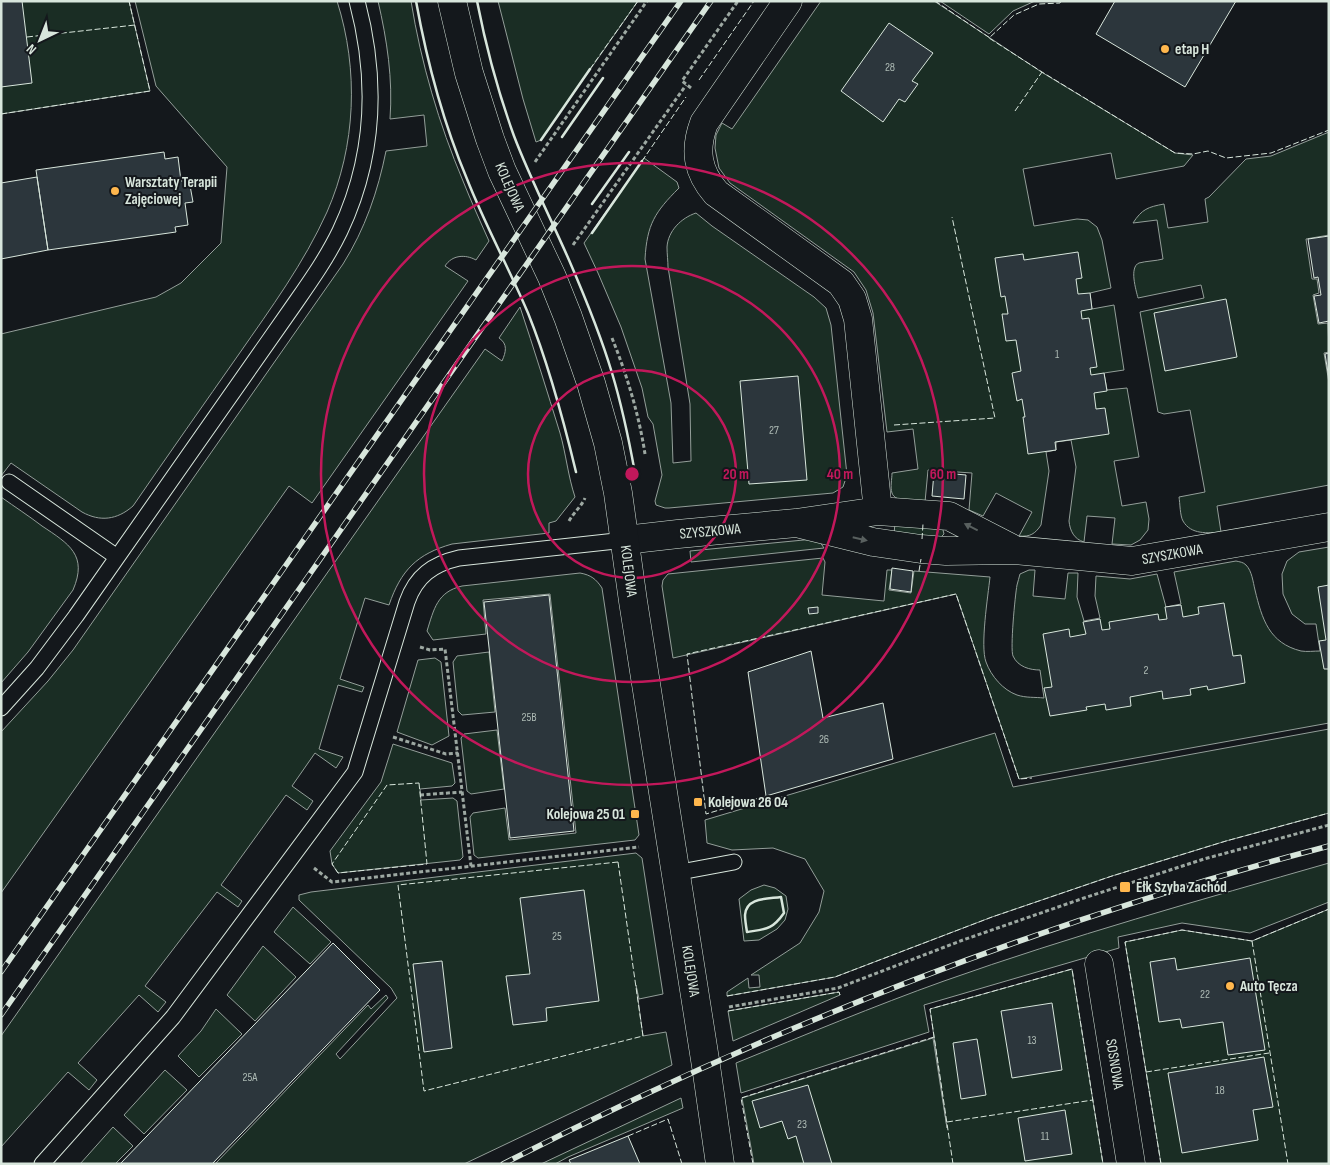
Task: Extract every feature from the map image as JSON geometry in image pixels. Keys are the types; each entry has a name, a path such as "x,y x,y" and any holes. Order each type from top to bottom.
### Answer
{"street":[{"name":"KOLEJOWA","path":"452,1 468,73 490,139 502,171 552,277 568,317 591,383 612,460 625,540 632,601 720,1164"},
{"path":"788,1 704,123 698,143 698,156 704,175 716,193 841,282 852,300 858,319 878,511"},
{"name":"SZYSZKOWA","path":"625,540 796,523 878,511 949,516 1014,550"},
{"name":"SZYSZKOWA","path":"796,523 873,542 921,549 946,551 1014,550 1132,561 1329,527"},
{"name":"SOSNOWA","path":"1099,964 1130,1164"}],"lane":[{"path":"1,708 58,641 309,283 346,218 364,164 370,124 370,81 365,34 357,1"},
{"path":"9,482 117,557"},
{"path":"42,1164 173,1017 355,772 406,602 418,580 432,568 459,558 625,540"},
{"path":"675,873 734,862"}],"path":[{"path":"535,162 647,1"},
{"path":"697,92 682,82 738,1"},
{"path":"573,246 686,84"},
{"path":"416,646 430,650 445,649 471,866"},
{"path":"390,736 446,754 458,753"},
{"path":"420,795 462,792"},
{"path":"722,1008 838,988 980,934 1093,895 1204,860 1329,825"},
{"path":"311,867 332,882 647,846"}],"green space":[{"path":"1,1 129,1 150,91 1,114"},
{"path":"135,1 337,1 349,54 351,108 349,134 337,187 327,212 308,249 263,320 133,506 115,517 102,518 82,512 11,463 1,476 1,334 156,297 181,283 221,243 227,167 156,86"},
{"path":"378,1 411,1 420,47 439,115 454,159 489,241 476,260 463,256 451,260 445,266 468,281 312,503 289,486 1,893 1,732 48,681 73,650 343,264 358,237 370,209 386,151 427,146 424,115 390,119 391,89 384,30"},
{"path":"498,1 638,1 541,140 536,142 523,99"},
{"path":"821,1 934,1 1043,73 1175,153 1193,155 1184,166 1116,179 1111,153 1023,169 1034,226 1077,219 1088,220 1097,227 1102,240 1111,288 1090,293 1092,309 1114,305 1124,370 1104,373 1107,390 1127,388 1139,457 1114,461 1122,506 1146,502 1149,519 1148,530 1140,540 1131,545 1112,544 1115,518 1087,516 1084,542 1073,534 1069,521 1076,467 1071,440 1056,442 1056,450 1046,452 1049,471 1041,525 1037,531 1026,536 1019,536 1032,512 996,493 983,516 969,510 972,473 928,470 925,502 902,500 892,493 892,473 918,469 913,429 887,432 873,313 866,290 854,272 730,183 719,168 715,148 716,135 722,123 732,129"},
{"path":"940,1 1035,1 1013,11 989,34"},
{"path":"1329,132 1329,235 1306,239 1312,279 1317,279 1319,293 1313,295 1318,324 1328,323 1329,352 1324,353 1329,383 1329,485 1217,506 1221,532 1205,533 1195,531 1186,526 1183,521 1179,497 1205,492 1190,410 1164,414 1158,412 1140,312 1204,298 1201,285 1138,298 1134,279 1136,265 1142,262 1163,259 1157,220 1133,223 1146,209 1164,204 1168,228 1208,222 1205,199 1246,159 1271,156"},
{"path":"644,158 677,182 679,188 658,212 650,227 645,259 671,403 673,463 691,461 690,404 668,267 667,247 670,236 676,226 685,218 696,213 814,297 826,308 831,325 847,475 843,487 833,493 669,508 656,505 655,501 662,475 653,424 648,417 642,388 621,327 584,243"},
{"path":"520,307 560,433 575,497 556,521 549,523 549,533 452,544 440,548 420,558 412,565 399,582 389,605 365,598 340,679 364,687 362,692 338,685 319,749 343,757 336,768 315,753 292,786 313,801 307,810 286,795 221,885 242,901 238,907 217,892 145,986 166,1002 158,1012 139,995 78,1063 97,1080 89,1090 68,1072 1,1147 1,1036 485,349 502,361 505,348 504,343 499,338"},
{"path":"1,497 68,545 77,559 78,568 73,590 28,652 1,683"},
{"path":"895,521 939,526 944,534 940,538 894,536"},
{"path":"814,539 820,542 824,548 691,562 690,551"},
{"path":"1329,547 1329,723 1019,779 956,594 673,658 662,586 663,580 668,574 823,558 825,562 822,595 884,601 887,570 892,570 889,590 911,593 914,571 990,577 984,645 984,655 988,667 998,682 1012,693 1024,697 1044,698 1040,670 1025,667 1018,663 1012,651 1014,610 1020,574 1029,570 1035,570 1033,596 1065,599 1068,573 1078,573 1077,597 1084,621 1100,618 1095,596 1096,576 1130,579 1157,574 1166,607 1181,604 1174,572 1236,561 1244,563 1250,570 1264,620 1274,636 1290,647 1301,651 1320,651 1316,624 1305,624 1292,614 1283,594 1282,574 1287,561 1299,552"},
{"path":"580,573 593,578 602,588 639,835 635,840 478,858 474,855 470,817 473,813 505,808 509,840 576,833 550,594 483,600 486,634 433,640 427,631 432,616 438,602 447,592 462,586"},
{"path":"489,652 495,712 462,715 458,711 453,662 457,656"},
{"path":"435,658 441,662 449,736 432,745 397,732 418,660"},
{"path":"1329,729 1329,813 1226,841 1112,876 992,917 835,977 727,996 727,992 748,978 749,988 760,987 759,975 751,975 800,943 819,912 824,891 805,859 773,848 732,850 707,843 705,820 995,733 1013,787"},
{"path":"497,730 504,789 471,794 467,791 461,738 464,734"},
{"path":"393,744 452,763 455,783 452,786 420,789 421,800 453,798 457,801 463,857 460,860 338,873 332,864 330,851 381,782"},
{"path":"636,853 642,858 663,994 639,999 636,985 643,1036 666,1032 672,1065 464,1164 215,1164 368,1005 371,1009 386,995 388,998 336,1054 340,1059 397,998 391,988 299,900 299,895"},
{"path":"1329,863 1329,902 1250,933 1182,923 1118,937 1119,948 924,1005 929,1032 741,1093 736,1063 866,1011 944,981 1040,949"},
{"path":"764,885 775,888 786,896 788,909 785,920 777,929 759,940 744,941 739,899 751,890"},
{"path":"293,907 331,942 310,964 274,932"},
{"path":"1329,909 1329,1164 1161,1164 1125,942 1182,930 1252,941"},
{"path":"263,946 296,977 255,1021 227,995"},
{"path":"1072,969 1103,1164 754,1164 742,1098 933,1038 947,1128 930,1009"},
{"path":"839,992 840,995 733,1041 728,1011"},
{"path":"216,1009 242,1034 199,1077 178,1056 201,1031"},
{"path":"165,1070 187,1090 144,1134 124,1115"},
{"path":"681,1098 683,1108 555,1164 541,1164"},
{"path":"113,1127 133,1146 115,1164 80,1164"}],"building":[{"path":"1,1 22,1 32,83 1,87"},
{"name":"etap H","path":"1115,1 1236,1 1185,87 1096,34"},
{"path":"889,23 933,53 912,81 918,84 905,102 899,99 883,122 841,91"},
{"name":"Warsztaty Terapii Zajęciowej","path":"164,152 165,159 178,157 181,181 189,180 193,202 185,203 188,225 175,227 176,232 48,250 36,170"},
{"path":"37,177 48,250 1,259 1,183"},
{"path":"1329,236 1329,321 1319,323 1314,296 1321,295 1318,277 1314,278 1308,239"},
{"path":"1078,252 1082,278 1076,279 1078,294 1090,293 1092,309 1081,311 1082,319 1089,318 1097,367 1090,368 1091,375 1104,373 1107,391 1094,393 1096,409 1105,408 1109,434 1055,442 1056,450 1028,454 1022,399 1017,401 1012,373 1021,371 1016,340 1006,341 1002,314 1008,314 1005,296 1001,297 995,258 1023,254 1024,260"},
{"path":"1226,299 1237,357 1165,371 1154,313"},
{"path":"1329,353 1329,379 1325,354"},
{"path":"798,376 807,480 749,484 740,381"},
{"path":"934,472 966,475 964,499 932,496"},
{"path":"892,568 913,571 911,592 890,589"},
{"path":"1329,585 1329,669 1324,669 1319,641 1326,640 1318,587"},
{"path":"549,595 574,831 510,838 484,602"},
{"path":"1224,603 1233,656 1241,655 1245,683 1208,690 1207,686 1190,689 1191,695 1163,699 1162,691 1130,697 1131,706 1106,710 1105,704 1086,707 1087,710 1050,716 1044,688 1052,687 1043,634 1069,629 1070,637 1086,634 1083,622 1100,619 1102,630 1110,629 1109,622 1158,614 1159,620 1167,619 1165,607 1181,605 1183,617 1199,614 1198,607"},
{"path":"818,607 818,613 809,614 808,608"},
{"path":"811,651 823,718 883,703 893,759 766,796 748,672"},
{"path":"584,890 599,1001 546,1008 547,1021 513,1025 506,976 530,974 520,898"},
{"path":"333,943 380,990 212,1164 120,1164"},
{"path":"1175,958 1177,970 1250,958 1265,1050 1228,1055 1223,1022 1182,1028 1180,1019 1159,1022 1150,962"},
{"path":"442,961 452,1048 424,1052 413,964"},
{"path":"1052,1003 1062,1070 1012,1078 1001,1011"},
{"path":"977,1039 986,1095 961,1099 953,1043"},
{"path":"1264,1057 1273,1107 1253,1110 1258,1140 1182,1153 1168,1073"},
{"path":"808,1085 832,1164 804,1164 796,1136 788,1139 782,1121 760,1128 752,1101"},
{"path":"1065,1110 1072,1154 1025,1161 1018,1118"},
{"path":"628,1136 640,1164 571,1164 569,1160"}],"railway":[{"path":"1,972 681,1"},
{"path":"1,1015 711,1"},
{"path":"503,1164 703,1068 907,982 1116,908 1329,846"}],"fence":[{"path":"1,114 150,91 129,1"},
{"path":"590,69 638,1"},
{"path":"699,80 754,1"},
{"path":"935,1 990,38"},
{"path":"1061,1 1060,3 1039,4 1014,15 989,38 1175,153 1193,154 1208,151 1226,158 1271,153 1329,130"},
{"path":"27,37 135,25"},
{"path":"1015,111 1042,72"},
{"path":"642,161 686,97"},
{"path":"894,425 995,418 952,217"},
{"path":"922,539 923,524"},
{"path":"919,571 921,559"},
{"path":"766,796 706,814 687,654 956,594 1019,779 1032,778"},
{"path":"419,783 427,864 338,873 332,864 387,785 419,783"},
{"path":"727,996 835,977 992,917 1112,876 1226,841 1329,813"},
{"path":"618,862 643,1036 424,1091 398,885 618,862"},
{"path":"1161,1164 1125,942 1182,930 1252,941 1329,909"},
{"path":"1252,941 1288,1164"},
{"path":"953,1164 930,1009 1072,969 1103,1164"},
{"path":"728,1011 839,992 840,995"},
{"path":"753,1164 741,1098 934,1037"},
{"path":"1146,1072 1269,1053"},
{"path":"947,1122 1093,1100"},
{"path":"628,1136 668,1119 682,1164"}],"wall":[{"path":"416,1 425,47 450,136 474,196 521,296 536,333 555,392 576,472"},
{"path":"477,1 493,69 514,136 581,288 608,359 622,410 635,473"},
{"path":"541,140 590,69"},
{"path":"562,137 603,78"},
{"path":"592,204 629,152"},
{"path":"592,233 642,161"},
{"path":"781,897 784,913 776,923 764,929 747,932 745,915 749,905 758,900 781,897"}],"place":[{"name":"etap H","path":"1165,49"},
{"name":"Warsztaty Terapii Zajęciowej","path":"115,191"},
{"name":"Kolejowa 26 04","path":"698,802"},
{"name":"Kolejowa 25 01","path":"635,814"},
{"name":"Ełk Szyba Zachód","path":"1125,887"},
{"name":"Auto Tęcza","path":"1230,986"}]}
